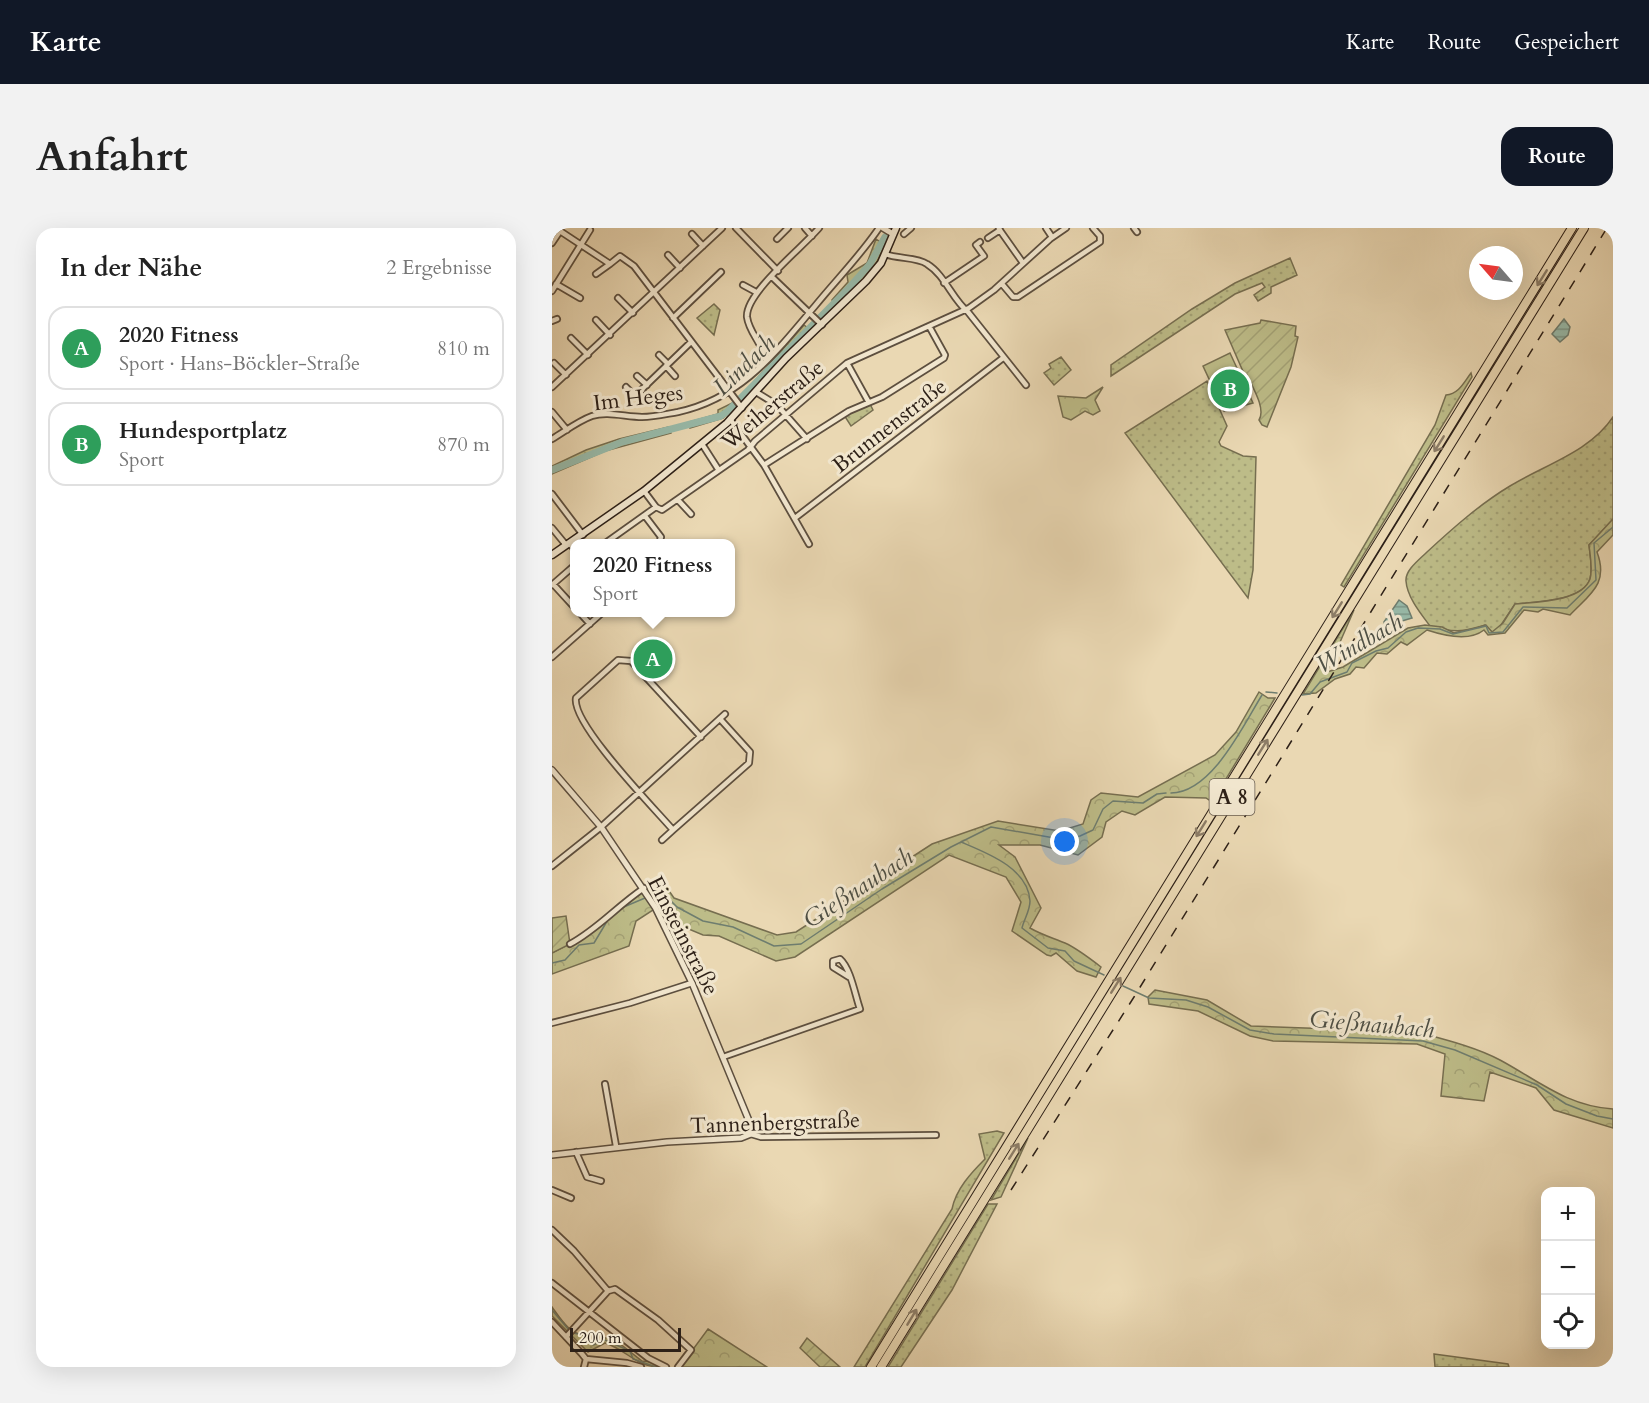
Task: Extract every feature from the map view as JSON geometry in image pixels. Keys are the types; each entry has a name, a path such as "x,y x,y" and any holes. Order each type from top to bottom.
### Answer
{"highway":[{"name":"A 8","path":"871,1367 1572,228"},
{"name":"A 8","path":"881,1367 1584,228"}],"main road":[{"path":"576,539 644,491 730,419 786,358 862,286 885,254 894,230"},
{"path":"552,555 570,542"}],"street":[{"path":"552,387 722,228"},
{"path":"736,228 778,272"},
{"path":"777,239 788,228"},
{"path":"805,228 812,236"},
{"path":"765,359 747,316 756,292 819,228"},
{"path":"881,228 894,230"},
{"name":"Im Heges","path":"552,439 590,417 642,417 677,412 730,394 759,369 765,359 779,350 812,315 881,228"},
{"path":"904,234 911,228"},
{"path":"1046,228 1052,237"},
{"name":"Weiherstraße","path":"610,539 656,507 662,510 678,500 751,446 847,363 965,310 1002,284 1052,237 1066,228"},
{"path":"1002,284 1013,297 1018,297 1100,242 1100,236 1093,228"},
{"path":"988,238 1000,229 1023,263"},
{"path":"552,243 561,230 610,264"},
{"path":"552,291 590,230"},
{"path":"692,234 703,246"},
{"path":"944,283 984,256 976,245 980,242"},
{"path":"885,254 927,263 1026,385"},
{"path":"668,255 680,268"},
{"path":"596,274 620,256 634,266 740,407"},
{"path":"673,318 721,272"},
{"path":"772,277 820,324"},
{"path":"556,284 580,298"},
{"path":"743,285 756,292"},
{"path":"618,298 633,313"},
{"path":"596,320 610,335"},
{"path":"764,465 849,411 891,392 944,358 945,355 928,326"},
{"path":"571,338 588,355"},
{"path":"626,387 635,396 691,342"},
{"path":"659,355 675,376"},
{"name":"Brunnenstraße","path":"795,518 1003,358"},
{"path":"554,363 566,375"},
{"name":"Weiherstraße","path":"847,363 868,401"},
{"path":"637,376 647,385"},
{"path":"756,392 787,415 807,439"},
{"path":"552,412 567,430"},
{"path":"730,419 764,465 809,544"},
{"name":"Weiherstraße","path":"702,444 718,470"},
{"path":"644,491 656,507"},
{"path":"552,494 583,535"},
{"path":"678,500 691,514"},
{"path":"645,516 660,539"},
{"path":"552,528 570,546"},
{"path":"570,569 552,585 570,603"},
{"path":"584,617 590,624"},
{"path":"552,657 598,617"},
{"path":"552,645 558,652"},
{"path":"673,830 608,757 575,706 576,698 618,660 631,661 701,737"},
{"path":"552,866 601,827 725,714"},
{"path":"662,840 749,763 750,752 721,720"},
{"name":"Einsteinstraße","path":"552,770 601,827 655,907 692,983 750,1120 751,1134"},
{"path":"570,944 592,932 614,909 645,890"},
{"path":"723,1057 860,1009 849,977"},
{"path":"552,1023 640,1000 692,983"},
{"path":"605,1084 616,1146"},
{"name":"Tannenbergstraße","path":"552,1155 616,1146 741,1138 751,1134 761,1137 936,1135"},
{"path":"576,1152 586,1178 601,1181"},
{"path":"552,1190 571,1198"},
{"path":"552,1230 574,1251 608,1291"},
{"path":"552,1283 591,1311 648,1358 666,1367"},
{"path":"569,1334 608,1291 615,1289 633,1301 691,1350 678,1367"},
{"path":"552,1322 569,1334 586,1359 584,1367"},
{"path":"586,1359 627,1362 640,1367"}],"green space":[{"path":"876,239 885,245 873,270 824,320 820,319 834,305 832,300 848,282 847,275 867,263"},
{"path":"1290,258 1297,275 1271,287 1271,293 1258,301 1254,295 1265,287 1262,283 1235,294 1111,376 1111,365 1192,309 1235,283"},
{"path":"714,304 720,310 714,335 697,318"},
{"path":"1261,320 1296,326 1295,336 1298,337 1291,367 1267,427 1259,420 1261,410 1258,398 1247,375 1245,376 1225,330 1260,323"},
{"path":"804,325 808,328 769,365 771,368 743,400 738,400"},
{"path":"1230,353 1253,403 1224,411 1203,366"},
{"path":"1061,357 1071,370 1054,385 1044,373 1051,368 1049,364"},
{"path":"1471,373 1472,377 1344,587 1341,585 1435,425 1446,395 1458,390"},
{"path":"1207,381 1227,426 1219,442 1221,446 1243,456 1256,457 1253,570 1248,598 1125,433"},
{"path":"1103,387 1095,400 1100,411 1093,415 1085,411 1071,420 1063,417 1058,396 1086,398"},
{"path":"869,402 873,410 851,426 844,415"},
{"path":"732,403 733,408 723,418 690,428 689,422 718,414 718,410"},
{"path":"1613,417 1613,519 1589,545 1591,571 1586,586 1578,592 1557,599 1515,604 1497,631 1492,632 1485,625 1458,631 1430,626 1415,605 1407,587 1406,577 1414,565 1457,525 1488,501 1523,478 1579,449 1592,440"},
{"path":"669,427 671,433 605,451 552,474 552,466 586,450"},
{"path":"1613,519 1613,535 1597,552 1601,572 1596,588 1570,615 1543,609 1538,612 1524,610 1505,633 1488,635 1484,630 1478,634 1463,637 1427,630 1407,645 1401,642 1387,654 1377,653 1364,668 1356,667 1350,674 1335,679 1316,693 1303,694 1354,610 1327,672 1343,667 1408,628 1425,625 1442,627 1454,633 1486,625 1492,632 1503,623 1515,604 1557,599 1578,592 1585,587 1591,575 1589,545"},
{"path":"1259,692 1268,698 1275,698 1212,802 1206,798 1165,797 1135,815 1122,811 1106,822 1102,837 1078,855 1040,845 999,845 1015,857 1041,908 1030,928 1069,945 1093,961 1101,967 1096,977 1077,971 1056,953 1051,956 1047,955 1012,931 1021,902 1006,877 949,855 795,957 776,961 719,936 703,935 667,920 659,906 636,921 629,946 552,974 552,953 592,932 606,916 649,884 654,889 660,886 667,888 674,898 777,935 796,932 932,844 998,821 1060,831 1083,824 1091,800 1101,793 1138,797 1215,755 1236,732"},
{"path":"566,916 570,944 552,953 552,918"},
{"path":"1155,990 1207,1000 1251,1026 1417,1032 1459,1044 1500,1060 1567,1098 1613,1109 1613,1128 1554,1110 1536,1088 1490,1072 1484,1101 1441,1096 1445,1054 1417,1044 1273,1041 1250,1036 1198,1011 1149,1004 1148,997"},
{"path":"997,1131 1004,1133 865,1367 854,1367 952,1209 961,1188 985,1159 979,1134"},
{"path":"1028,1138 1001,1197 991,1200"},
{"path":"988,1204 997,1204 952,1290 901,1367 888,1367"},
{"path":"552,1307 570,1329 585,1335 593,1343 610,1336 642,1361 653,1362 660,1367 644,1364 605,1343 588,1352 552,1316"},
{"path":"708,1329 767,1367 680,1367"},
{"path":"807,1338 840,1367 820,1367 800,1348"},
{"path":"1434,1354 1508,1364 1509,1367 1435,1367"}],"shaded area":[{"path":"1564,319 1570,327 1568,335 1560,342 1552,334"},
{"path":"1399,600 1407,606 1412,618 1385,626 1384,622"}],"waterway":[{"name":"Lindach","path":"552,470 622,442 721,416 847,290 870,264 885,237"},
{"name":"Windbach","path":"1302,695 1310,694 1320,682 1347,672 1352,663 1376,651 1388,648 1406,632 1418,628 1440,629 1453,634 1486,626 1489,633 1503,632 1523,607 1567,608 1596,580 1594,543 1613,527"},
{"name":"Windbach","path":"1266,692 1277,693"},
{"name":"Windbach","path":"1171,793 1186,790 1200,782 1213,770 1236,739 1262,695"},
{"name":"Gießnaubach","path":"649,896 664,894 677,907 703,921 733,927 774,946 801,944 882,889 951,847 991,827 1060,839 1080,836 1093,830 1103,809 1113,801 1143,803 1157,794 1166,793"},
{"name":"Gießnaubach","path":"961,842 1004,863 1022,879 1028,889 1030,901 1022,928 1048,948 1065,951 1074,961 1104,975"},
{"name":"Gießnaubach","path":"619,909 645,898"},
{"name":"Gießnaubach","path":"552,963 565,960 579,945 594,943 609,918"},
{"name":"Gießnaubach","path":"1123,986 1149,998 1186,1000 1208,1007 1250,1030 1274,1034 1423,1041 1455,1050 1537,1085 1566,1104 1597,1116 1613,1119"},
{"path":"552,1310 569,1330"},
{"path":"573,1333 584,1335 593,1345 605,1340 630,1351 633,1359 656,1367"}],"railway":[{"path":"1011,1190 1134,997 1607,228"}],"place":[{"name":"Hundesportplatz","path":"1230,389"},
{"name":"2020 Fitness","path":"653,659"}]}
